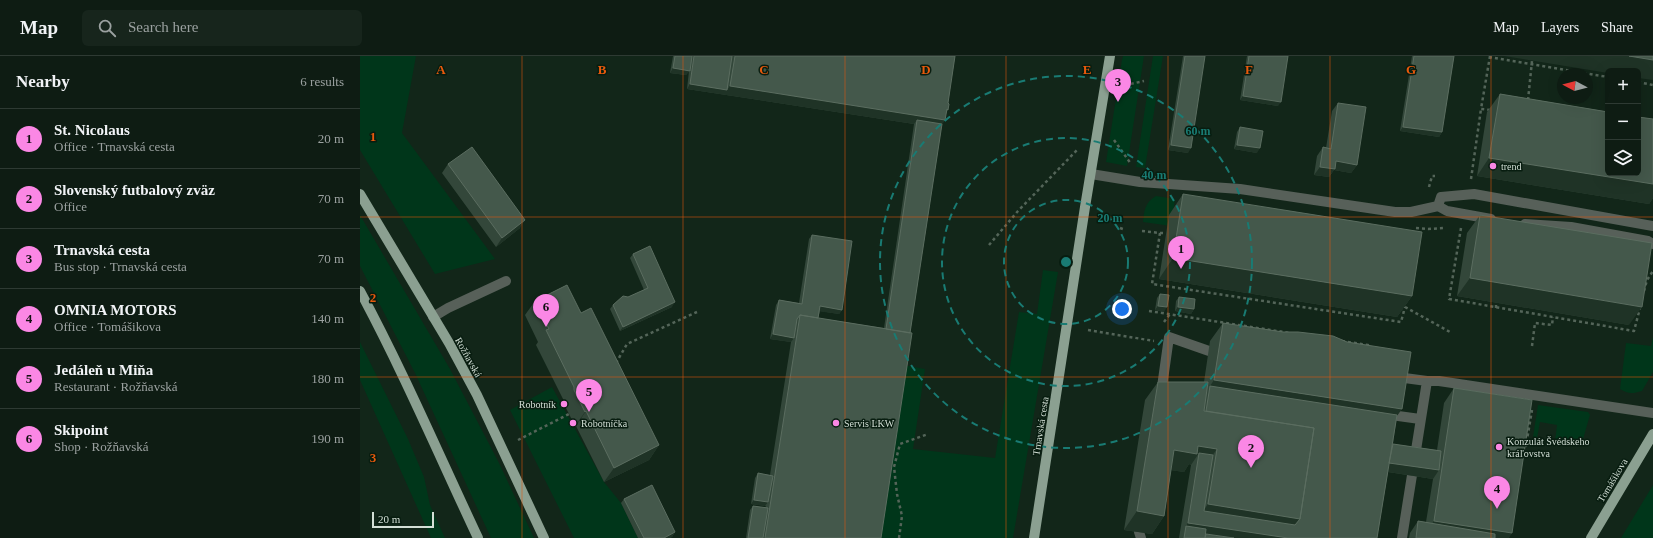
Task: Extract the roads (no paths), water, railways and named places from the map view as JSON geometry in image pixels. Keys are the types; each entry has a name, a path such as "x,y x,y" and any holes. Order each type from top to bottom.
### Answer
{"main road":[{"name":"Trnavská cesta","path":"1034,538 1110,56"},
{"name":"Rožňavská","path":"360,194 433,317 477,395 544,538"},
{"path":"360,291 378,324 478,538"},
{"name":"Tomášikova","path":"1591,538 1653,434"}],"lane":[{"path":"1091,174 1140,182 1240,189 1395,212 1411,212 1439,202 1474,194 1653,226"},
{"path":"1439,202 1447,211 1502,221"},
{"path":"1517,223 1571,227 1648,241 1653,244"},
{"path":"433,317 448,308 506,281"},
{"path":"1160,400 1167,382 1169,337 1209,351"},
{"path":"1397,377 1427,381 1439,380 1653,413"},
{"path":"1402,538 1427,381"},
{"path":"1391,415 1420,419"}],"place":[{"name":"Trnavská cesta","path":"1118,102"},
{"name":"trend","path":"1493,166"},
{"name":"St. Nicolaus","path":"1181,269"},
{"name":"Skipoint","path":"546,327"},
{"name":"Robotník","path":"564,404"},
{"name":"Jedáleň u Miňa","path":"589,412"},
{"name":"Robotníčka","path":"573,423"},
{"name":"Servis LKW","path":"836,423"},
{"name":"Konzulát Švédskeho kráľovstva","path":"1499,447"},
{"name":"Slovenský futbalový zväz","path":"1251,468"},
{"name":"OMNIA MOTORS","path":"1497,509"}]}
